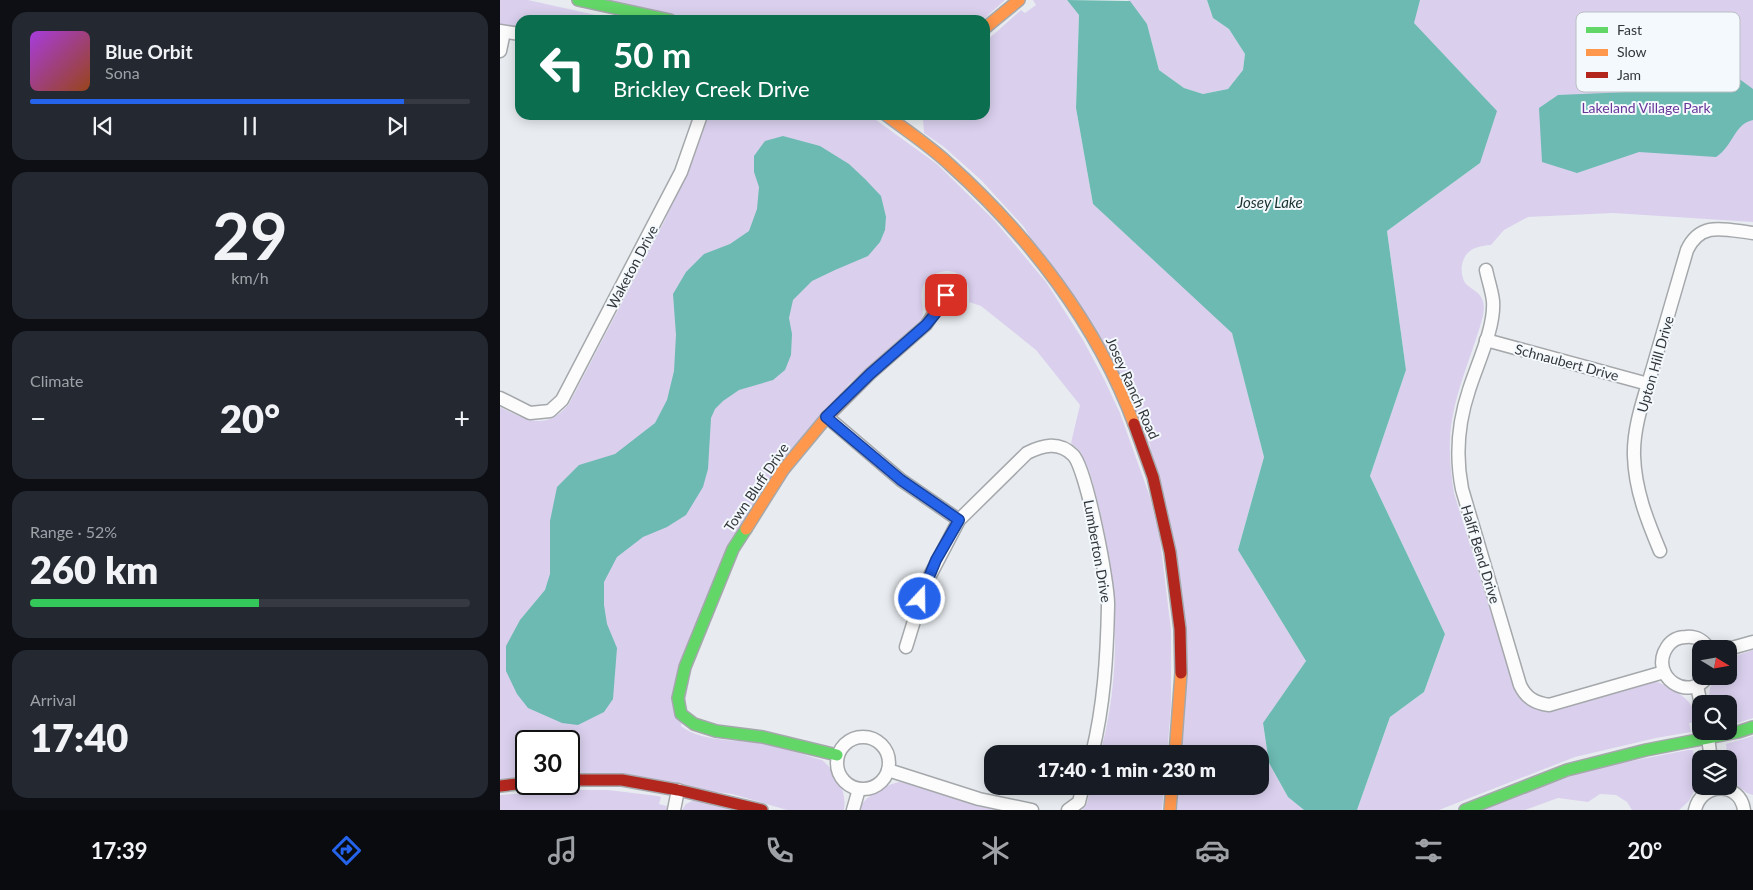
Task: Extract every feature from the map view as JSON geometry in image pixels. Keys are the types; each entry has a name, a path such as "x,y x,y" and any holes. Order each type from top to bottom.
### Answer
{"street":[{"path":"578,0 647,15"},
{"path":"990,24 1019,0"},
{"path":"500,51 502,31 515,33"},
{"name":"Waketon Drive","path":"500,398 530,414 550,411 562,400 681,172 698,120"},
{"name":"Josey Ranch Road","path":"894,120 928,144 981,192 1039,256 1090,331 1113,374 1133,418 1149,462 1162,512 1174,573 1180,630 1180,675 1176,745"},
{"path":"907,129 913,120"},
{"name":"Upton Hill Drive","path":"1660,551 1644,513 1636,482 1634,455 1638,423 1648,384 1687,250 1692,240 1698,234 1712,229 1753,233"},
{"name":"Halff Bend Drive","path":"1486,270 1493,301 1486,340 1460,421 1457,444 1458,471 1464,498 1523,692 1535,702 1549,705 1664,672"},
{"name":"Town Bluff Drive","path":"837,754 763,737 716,731 694,724 681,714 678,698 685,667 733,549 783,470 826,417 870,374 926,325 946,295"},
{"name":"Schnaubert Drive","path":"1486,340 1648,384"},
{"path":"826,417 901,480 959,520"},
{"name":"Lumberton Drive","path":"906,647 925,585 959,520 1019,460 1040,446 1058,446 1077,459 1098,533 1108,603 1100,722 1094,745"},
{"path":"1699,695 1697,686 1687,688 1677,686 1669,680 1664,672 1662,662 1664,652 1669,644 1678,638 1688,636 1701,640"},
{"path":"1738,646 1753,642"},
{"path":"1737,732 1753,726"},
{"path":"866,736 882,744 889,760 888,770 880,783 866,789 859,789 843,781 838,773 836,764 837,754 841,746 848,740 866,736"},
{"path":"1465,810 1567,770 1692,739"},
{"path":"888,770 979,799 1032,810"},
{"path":"580,780 622,780 678,790 762,810"},
{"path":"500,786 515,784"},
{"path":"852,810 859,789"},
{"path":"674,810 678,790"},
{"path":"1068,810 1079,802 1081,795"},
{"path":"1170,810 1171,795"},
{"path":"1695,810 1699,799 1703,795"},
{"path":"1736,795 1747,807"}],"green space":[{"path":"500,0 528,0 596,15 515,15 515,29 500,26"},
{"path":"608,0 1005,0 988,15 673,15"},
{"path":"1033,0 1067,0 1079,15 1076,108 1093,204 1232,332 1264,457 1238,550 1306,661 1263,724 1266,745 1182,745 1185,709 1150,445 1024,227 981,180 944,147 924,133 923,120 990,120 990,38 1021,10 1025,13 1036,5"},
{"path":"1128,0 1207,0 1213,18 1229,29 1245,54 1243,70 1228,89 1203,94 1184,88 1159,70 1147,24"},
{"name":"Lakeland Village Park","path":"1352,0 1753,0 1753,222 1613,213 1528,217 1504,230 1491,245 1472,249 1466,255 1462,267 1464,281 1479,295 1484,308 1458,393 1452,420 1450,447 1454,493 1518,696 1530,705 1653,681 1664,685 1686,699 1692,707 1692,723 1689,723 1691,732 1656,738 1575,757 1439,810 1357,810 1390,717 1424,692 1445,634 1370,476 1406,370 1387,231 1480,163"},
{"path":"703,120 876,120 937,164 994,220 1046,282 1083,340 1120,413 1150,497 1160,539 1171,630 1171,707 1168,745 1102,745 1112,694 1115,633 1114,602 1106,542 1090,474 1079,451 1071,443 1080,405 1036,350 981,306 969,302 966,282 957,273 945,271 933,275 922,288 922,319 848,385 703,604 681,726 710,738 767,744 822,760 832,770 840,783 844,796 844,810 787,810 732,794 580,775 580,730 515,730 515,778 500,779 500,407 528,419 544,421 561,412 569,404 678,192"},
{"path":"1753,650 1753,718 1737,723 1737,695 1709,695 1712,685 1738,685 1738,655"},
{"path":"1753,736 1753,795 1737,785 1737,750 1727,750 1726,744"},
{"path":"1692,750 1692,795 1689,801 1679,810 1632,810 1627,802 1616,795 1600,794 1588,802 1558,798 1525,810 1481,810 1590,769"},
{"path":"1269,763 1288,797 1304,810 1177,810 1178,795 1269,795"},
{"path":"899,782 1006,810 858,810 876,792"},
{"path":"580,790 608,790 661,797 659,804 667,806 667,810 500,810 500,795 580,795"},
{"path":"1089,795 1163,795 1162,810 1082,810 1087,803"},
{"path":"694,800 733,810 682,810 686,804"}],"water":[{"name":"Josey Lake","path":"1067,0 1130,1 1147,24 1159,70 1184,88 1203,94 1228,89 1243,70 1245,54 1229,29 1213,18 1207,0 1420,0 1414,23 1497,111 1480,163 1387,231 1406,370 1370,476 1445,634 1424,692 1390,717 1357,810 1304,810 1288,797 1269,763 1269,745 1266,745 1263,723 1306,661 1238,550 1264,457 1232,333 1093,204 1076,108 1079,15"},
{"path":"1740,79 1753,89 1753,120 1747,122 1738,130 1727,147 1716,157 1639,152 1577,173 1542,162 1539,108 1558,95 1628,92 1740,92"},
{"path":"783,136 820,146 849,164 881,196 886,217 885,230 880,242 868,256 812,281 793,300 789,318 792,334 791,355 785,370 773,380 739,390 715,409 711,418 708,469 703,487 686,515 667,527 643,537 617,557 604,582 604,605 607,624 617,648 613,699 604,712 578,725 562,723 528,708 517,694 506,671 506,646 520,620 545,590 550,574 550,521 557,487 579,465 615,454 655,423 667,400 674,371 676,335 673,294 686,272 704,254 730,244 749,231 757,209 759,187 754,172 754,156 765,141"}],"traffic: fast":[{"path":"578,0 647,15"},
{"path":"746,529 733,549 685,667 678,698 681,714 694,724 716,731 763,737 837,755"},
{"path":"1465,810 1567,770 1646,750 1738,732 1753,727"}],"traffic: slow":[{"path":"990,24 1019,0"},
{"path":"893,120 949,164 978,191 1032,251 1057,283 1101,351 1119,387 1134,424"},
{"path":"746,529 783,470 827,417 870,374 926,325 946,295"},
{"path":"1176,745 1181,673"},
{"path":"1170,810 1171,795"}],"traffic: jam":[{"path":"1134,424 1153,477 1170,552 1180,629 1181,673"},
{"path":"580,780 622,780 678,790 762,810"},
{"path":"500,786 515,784"}],"route":[{"path":"920,599 936,560 959,520 901,480 826,417 870,374 926,325 946,295"}]}
